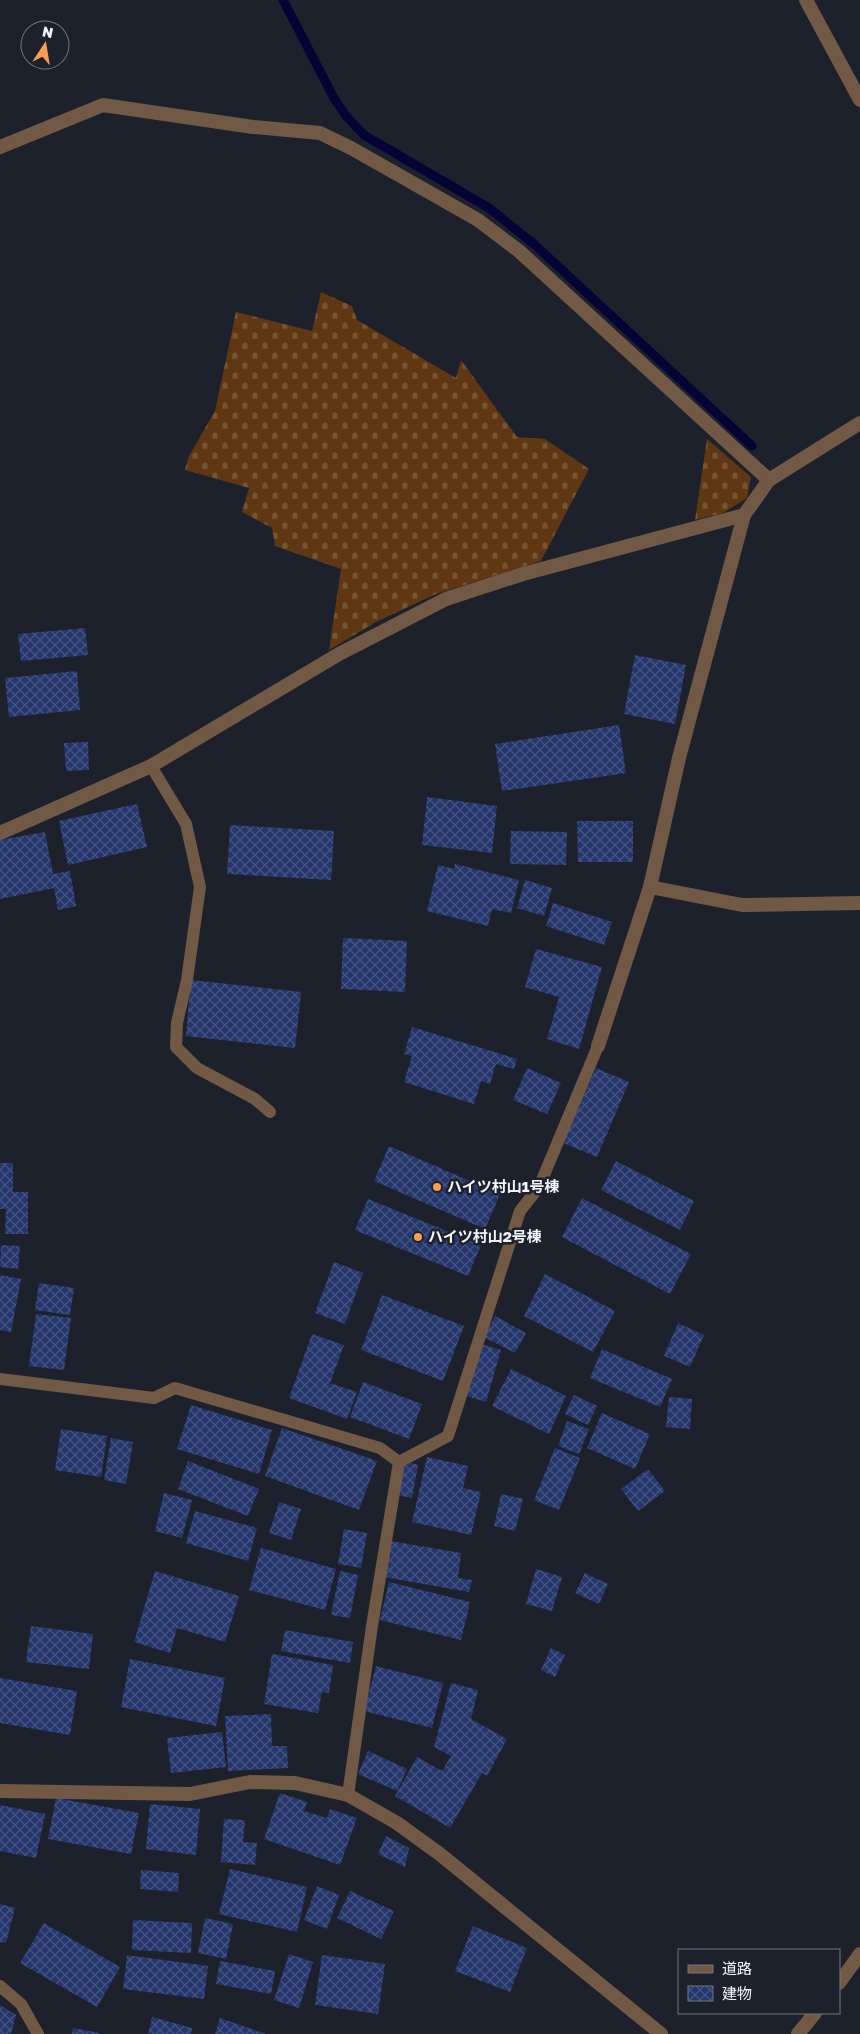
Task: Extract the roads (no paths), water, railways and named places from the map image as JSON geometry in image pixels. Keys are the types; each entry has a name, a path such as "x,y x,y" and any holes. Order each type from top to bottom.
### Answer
{"street":[{"path":"806,0 860,100"},
{"path":"0,147 103,105 253,127 320,133 351,148 478,220 519,251 769,480"},
{"path":"598,1046 650,887 679,758 744,515 769,480 860,423"},
{"path":"0,834 151,766 339,654 446,599 523,574 744,515"},
{"path":"650,887 742,905 860,903"},
{"path":"0,1791 190,1794 250,1782 295,1783 348,1795 397,1823 442,1855 661,2034"},
{"path":"840,1982 860,1954"},
{"path":"798,2034 814,2014"}],"lane":[{"path":"151,766 186,824 200,887 187,980 176,1023 176,1047 197,1068 255,1099 270,1112"},
{"path":"400,1462 448,1436 520,1212 539,1187 598,1046"},
{"path":"0,1379 154,1398 175,1388 380,1448 400,1462"},
{"path":"348,1795 372,1626 400,1462"},
{"path":"0,1986 21,2004 38,2034"}],"waterway":[{"path":"283,0 335,100 347,117 364,135 489,208 535,245 752,446"}],"place":[{"name":"ハイツ村山1号棟","path":"437,1187"},
{"name":"ハイツ村山2号棟","path":"418,1237"}]}
